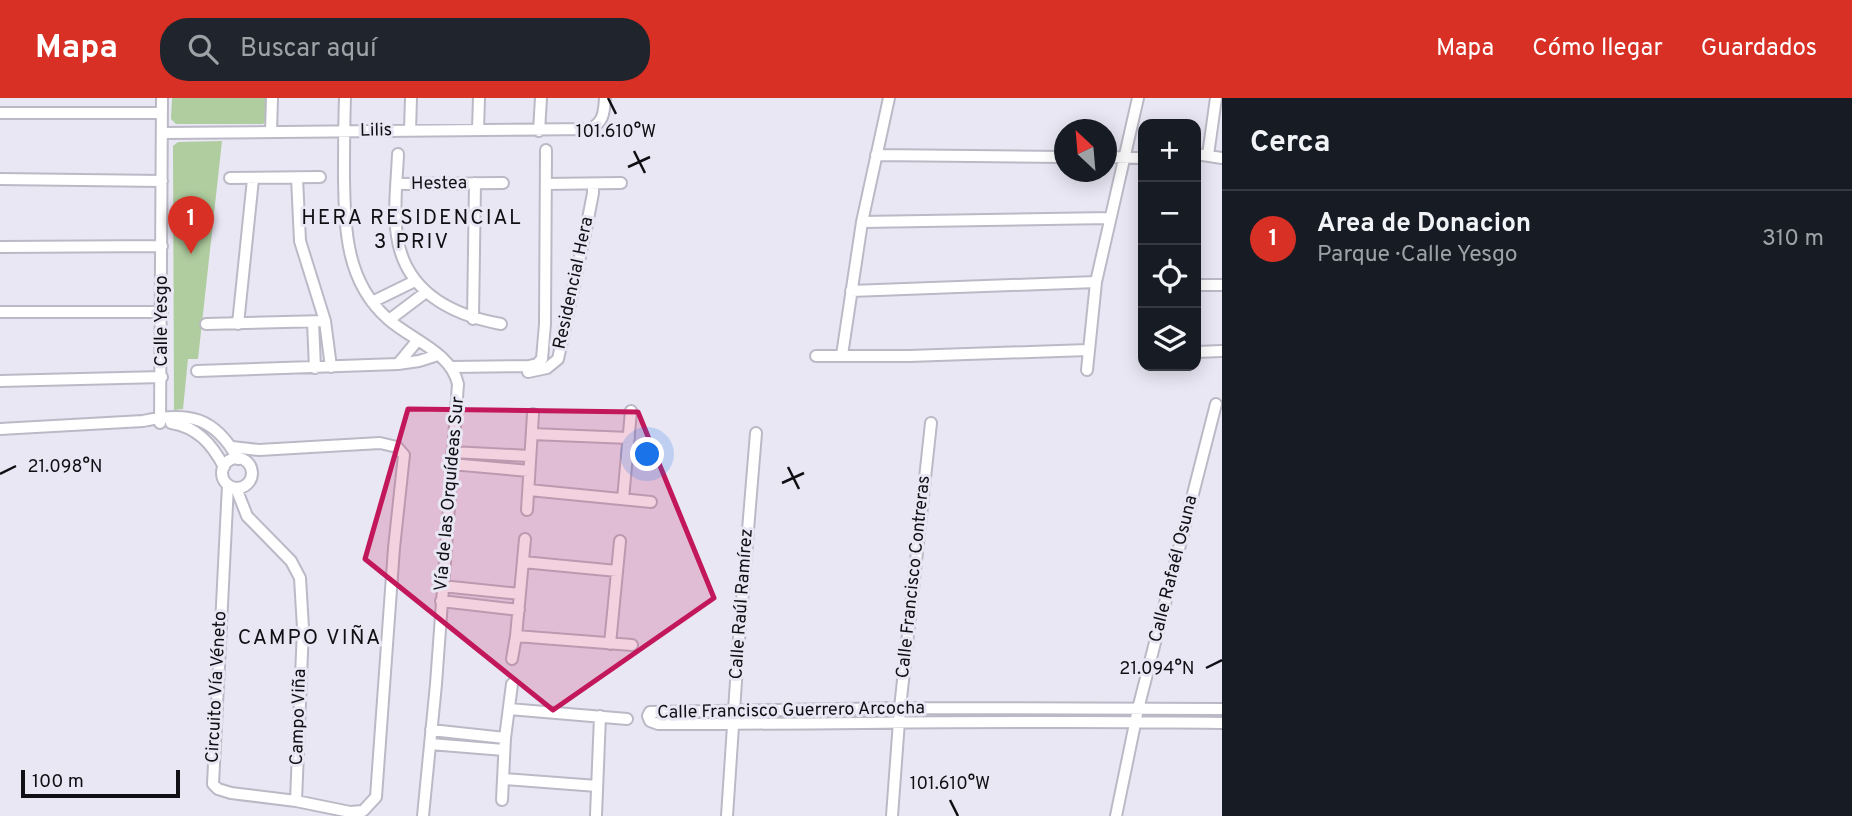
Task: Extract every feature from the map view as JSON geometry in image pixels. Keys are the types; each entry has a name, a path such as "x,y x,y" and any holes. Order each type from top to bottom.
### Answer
{"street":[{"name":"Calle Yesgo","path":"161,420 162,98"},
{"path":"271,132 272,98"},
{"path":"345,98 346,230 356,276 373,302 389,320 438,355 453,371 530,369"},
{"path":"410,130 411,98"},
{"path":"478,130 479,98"},
{"path":"539,131 541,98"},
{"name":"Lilis","path":"163,133 590,129 603,118 605,98"},
{"path":"842,355 862,222 889,98"},
{"path":"1087,370 1096,282 1138,98"},
{"path":"1216,98 1202,155 1222,158"},
{"path":"0,113 162,113"},
{"name":"Residencial Hera","path":"530,369 543,357 546,150"},
{"path":"397,184 398,154"},
{"path":"876,155 1054,157"},
{"path":"1117,156 1138,157"},
{"path":"230,178 320,177"},
{"path":"238,324 253,178"},
{"path":"297,178 300,241 325,321 331,367"},
{"path":"0,179 162,181"},
{"path":"475,183 503,183"},
{"name":"Hestea","path":"475,183 473,319 426,292 415,281 397,237 397,184 475,183"},
{"path":"547,184 621,183"},
{"name":"Residencial Hera","path":"530,369 543,370 556,362 588,219 593,184"},
{"path":"862,222 1110,218"},
{"path":"0,247 162,246"},
{"path":"373,302 415,281"},
{"path":"850,291 1096,282"},
{"path":"1201,285 1222,285"},
{"path":"389,320 426,292"},
{"path":"0,312 162,312"},
{"path":"473,319 501,324"},
{"path":"206,324 325,321"},
{"path":"313,323 315,368"},
{"path":"545,324 564,327"},
{"path":"398,364 417,341"},
{"path":"816,356 1088,350"},
{"path":"1201,352 1222,351"},
{"path":"197,371 398,364 438,355"},
{"name":"Vía de las Orquídeas Sur","path":"423,816 458,389 453,371"},
{"path":"0,381 162,377"},
{"name":"Calle Rafaél Osuna","path":"1116,816 1138,709 1216,404"},
{"path":"623,499 631,411"},
{"path":"527,510 533,414"},
{"path":"0,429 161,420 188,419 205,422 220,432 238,459 250,466 251,476 246,485 232,486 223,477 224,467 216,452 196,431 161,420"},
{"name":"Calle Francisco Contreras","path":"892,816 898,723 930,423"},
{"name":"Calle Raúl Ramírez","path":"727,816 755,433"},
{"path":"532,434 629,438"},
{"name":"Circuito Vía Véneto","path":"232,447 259,450 380,443 397,447 405,459 394,548 376,797 358,812 231,793 218,789 212,781 232,486"},
{"path":"452,452 530,456"},
{"path":"224,467 230,461 238,459"},
{"path":"451,464 529,471"},
{"name":"Campo Viña","path":"232,486 247,516 291,561 300,578 303,628 296,801"},
{"path":"529,491 651,502"},
{"path":"512,659 525,539"},
{"path":"610,644 620,541"},
{"path":"523,562 617,571"},
{"path":"442,586 520,594"},
{"path":"441,601 519,610"},
{"path":"516,636 632,645"},
{"path":"502,800 505,738 512,684"},
{"name":"Calle Francisco Guerrero Arcocha","path":"1222,709 900,708 735,712 655,710 648,716 650,721 658,724 733,726 1136,721 1222,723"},
{"path":"509,709 627,719"},
{"path":"596,815 600,716"},
{"path":"432,730 505,738"},
{"path":"430,744 504,750"},
{"path":"504,779 597,786"}],"highlighted area":[{"path":"408,409 638,412 714,598 553,710 365,559"}],"green space":[{"path":"172,98 267,98 267,120 263,124 176,124 171,119"},
{"path":"222,141 198,359 188,359 183,409 174,410 173,146 178,142"}],"place":[{"name":"Area de Donacion","path":"191,254"}],"district":[{"name":"HERA RESIDENCIAL 3 PRIV","path":"412,230"},
{"name":"CAMPO VIÑA","path":"310,638"}]}
